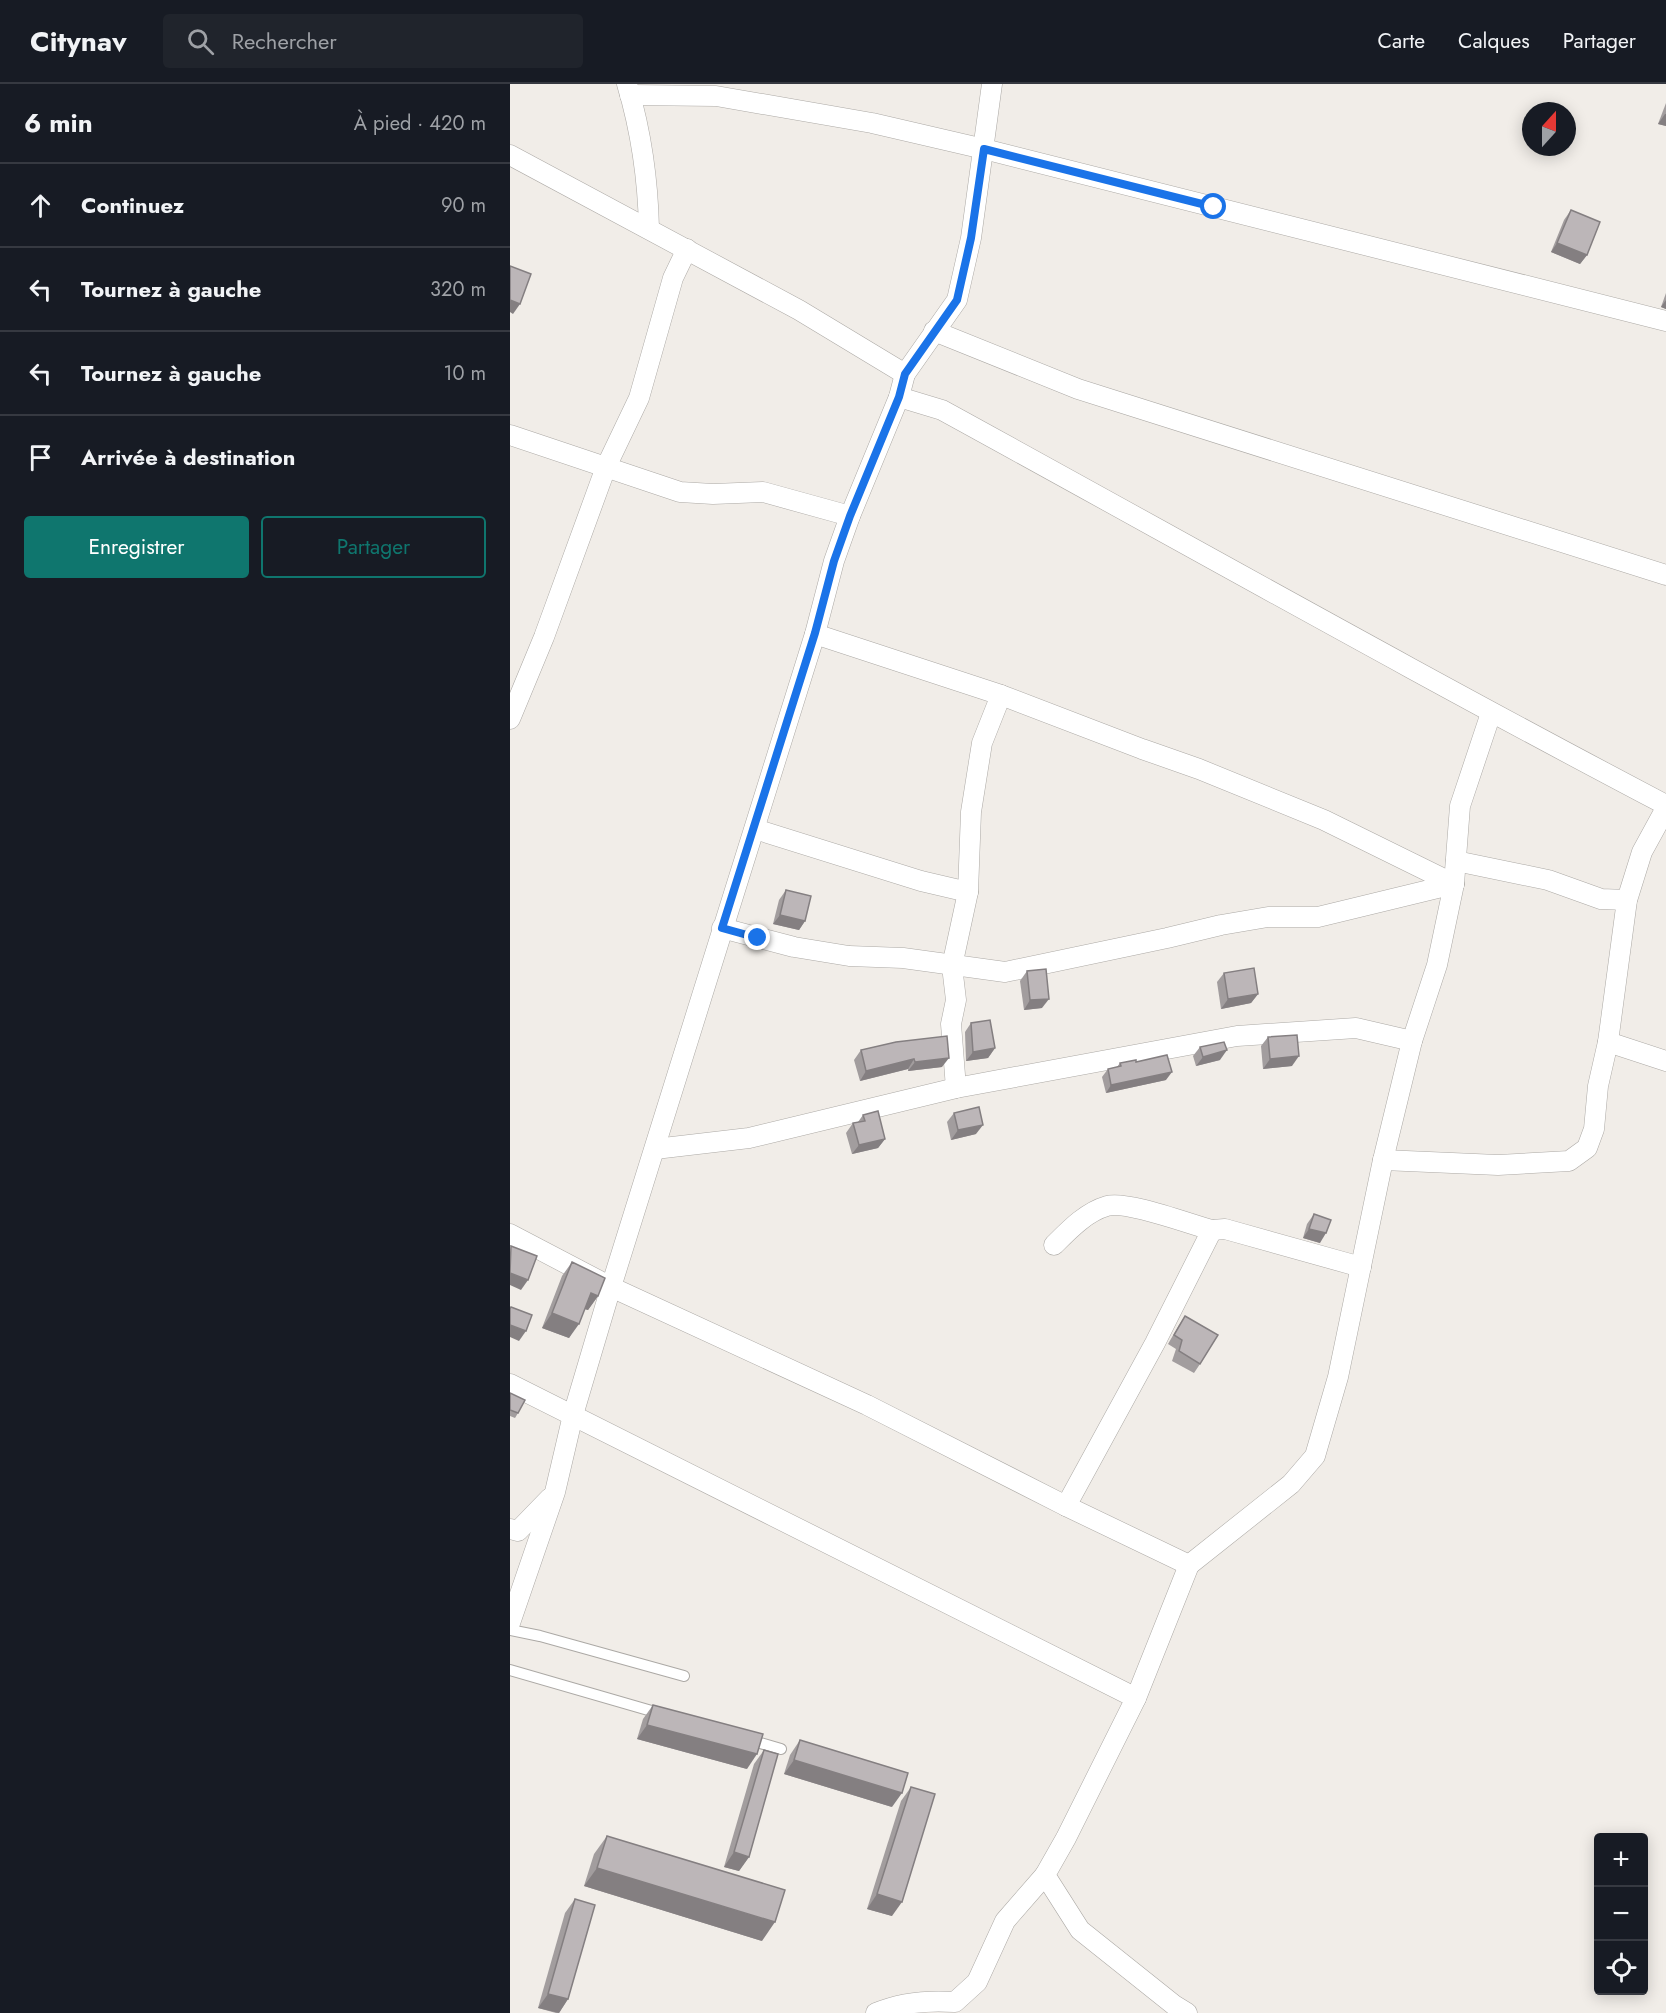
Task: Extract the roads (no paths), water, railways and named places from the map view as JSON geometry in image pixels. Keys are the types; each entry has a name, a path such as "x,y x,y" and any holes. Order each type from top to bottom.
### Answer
{"street":[{"path":"510,1623 555,1492 573,1415 611,1287 815,633 834,561 899,397 905,374 957,300 971,238 992,84"},
{"path":"649,229 648,194 638,125 628,90 716,96 872,123 984,149 1666,321"},
{"path":"510,155 799,310 905,374"},
{"path":"510,719 548,626 606,467 639,398 673,278 687,249"},
{"path":"934,331 1078,389 1666,575"},
{"path":"899,397 942,410 1491,713 1666,806 1642,852 1627,900 1608,1042 1598,1086 1594,1129 1587,1149 1569,1161 1498,1165 1383,1160"},
{"path":"510,435 680,492 713,494 763,492 850,516"},
{"path":"815,633 1001,695 1199,769 1313,816 1454,884"},
{"path":"956,1088 951,1024 956,1000 952,966 968,892 971,812 982,743 1001,695"},
{"path":"876,2013 896,2005 931,2000 957,2007 977,1982 1005,1921 1045,1875 1066,1838 1136,1698 1189,1565 1291,1484 1315,1456 1338,1377 1383,1160 1412,1041 1437,965 1454,884 1460,806 1491,713"},
{"path":"754,829 921,881 968,892"},
{"path":"1456,861 1548,880 1601,899 1627,900"},
{"path":"722,928 794,947 849,956 903,958 1005,972 1221,925 1268,917 1317,917 1454,884"},
{"path":"655,1149 749,1138 956,1088 1237,1036 1356,1028 1412,1041"},
{"path":"1608,1042 1666,1061"},
{"path":"1054,1245 1077,1223 1095,1211 1109,1205 1126,1206 1212,1230 1225,1229 1361,1267"},
{"path":"1066,1506 1155,1343 1212,1230"},
{"path":"510,1234 611,1287 867,1405 1066,1506 1189,1565"},
{"path":"510,1384 1136,1698"},
{"path":"510,1529 518,1531 555,1492"},
{"path":"1045,1875 1080,1930 1178,2010"}],"lane":[{"path":"510,1630 540,1636 684,1676"},
{"path":"510,1670 668,1716"},
{"path":"736,1736 781,1749"}]}
